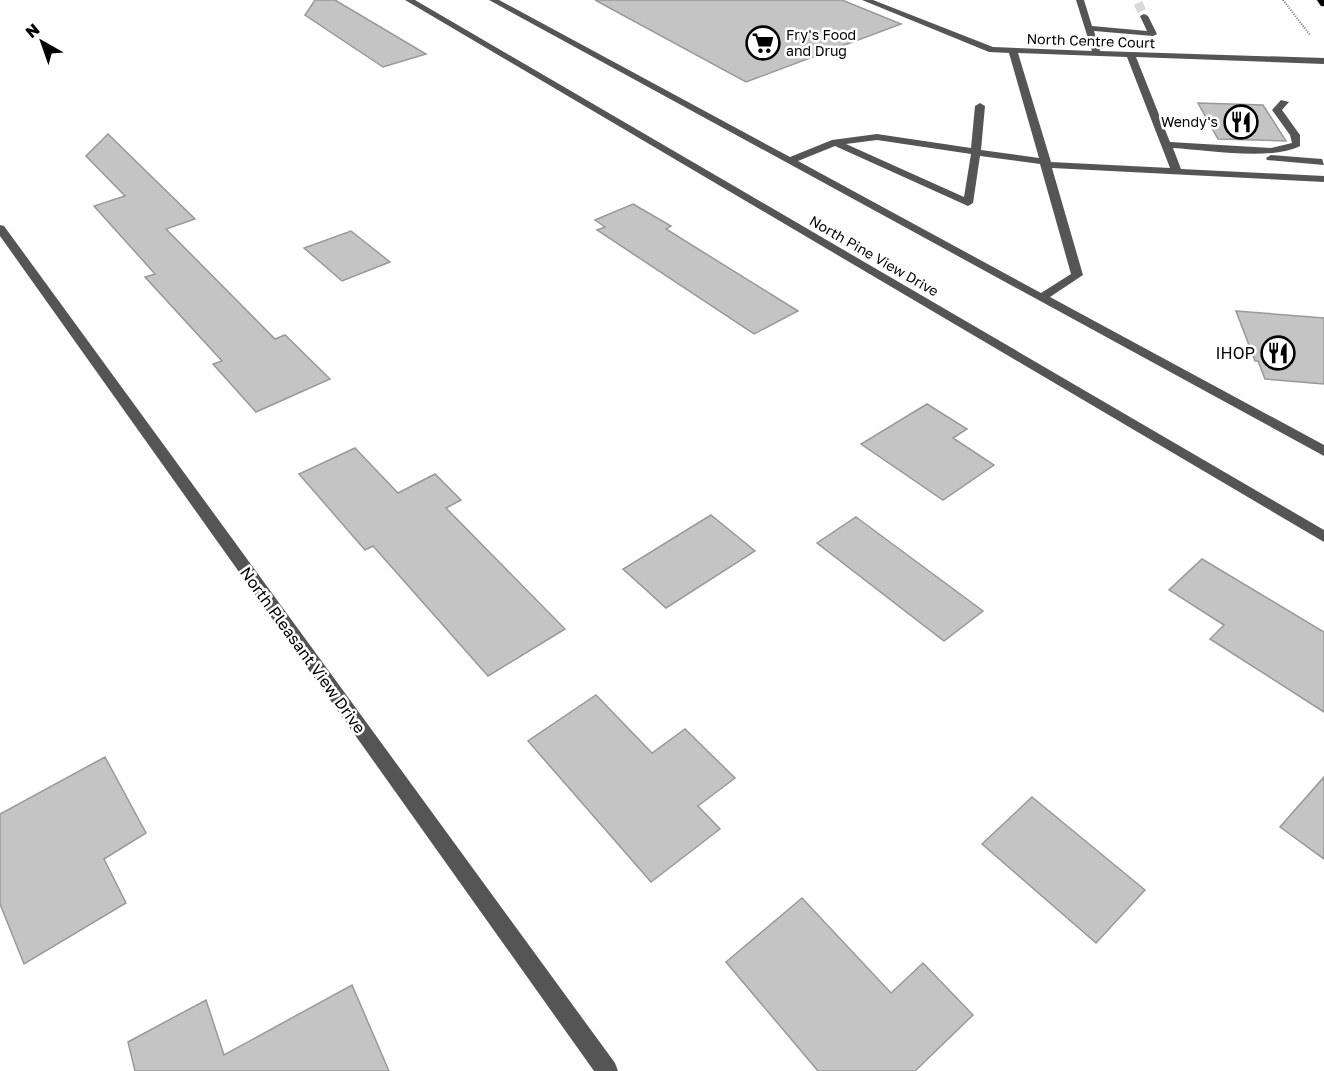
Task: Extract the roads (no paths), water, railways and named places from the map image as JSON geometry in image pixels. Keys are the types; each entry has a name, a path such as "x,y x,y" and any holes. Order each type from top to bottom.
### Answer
{"main road":[{"path":"1321,0 1324,4"}],"street":[{"name":"North Pine View Drive","path":"410,0 1324,537"},
{"path":"493,0 1324,451"},
{"name":"North Centre Court","path":"866,0 992,50 1324,61"},
{"path":"1080,0 1097,54"},
{"path":"1089,28 1153,34 1144,16"},
{"path":"1013,51 1077,274 1041,298"},
{"path":"1131,56 1177,172"},
{"path":"1167,148 1271,151 1287,149 1297,144 1295,135 1277,110 1284,102"},
{"path":"835,142 968,203 980,106"},
{"path":"790,161 835,142 877,137 1047,164 1324,179"},
{"path":"1167,148 1322,162"},
{"name":"North Pleasant View Drive","path":"0,228 607,1071"}],"tunnel":[{"path":"1138,3 1144,16"}],"place":[{"name":"Fry's Food and Drug","path":"763,43"},
{"name":"Wendy's","path":"1241,122"},
{"name":"IHOP","path":"1278,353"}]}
